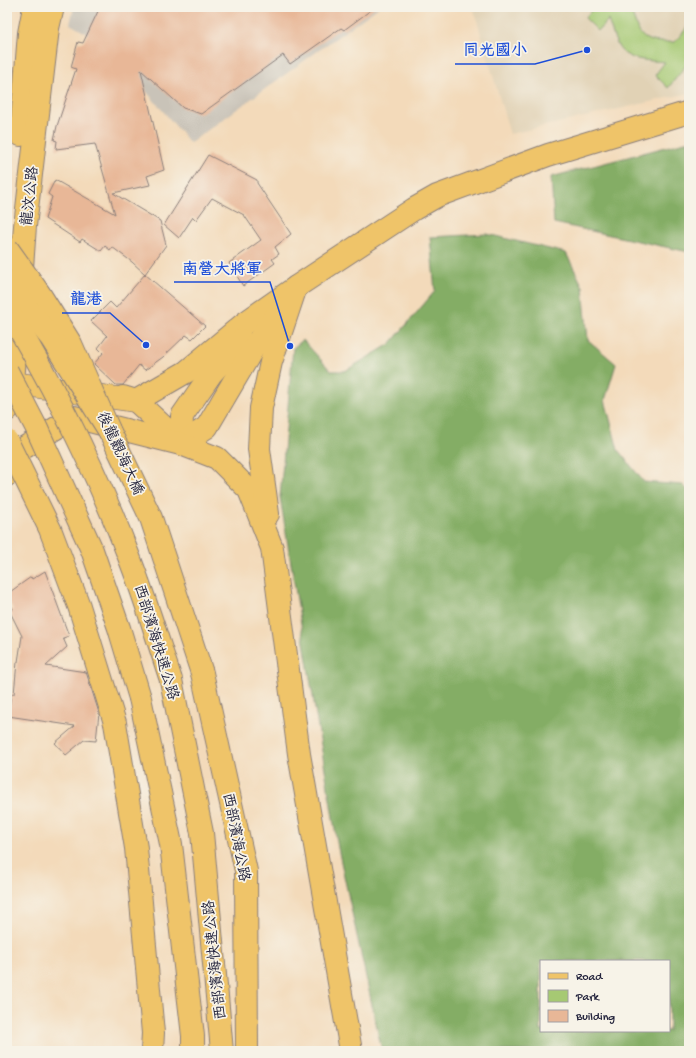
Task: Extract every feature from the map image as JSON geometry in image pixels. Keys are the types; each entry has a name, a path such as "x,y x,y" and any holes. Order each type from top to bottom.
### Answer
{"main road":[{"path":"9,379 7,324 29,33 34,7"},
{"name":"龍汶公路","path":"7,410 25,226 48,28 53,7"},
{"path":"9,379 136,401 186,372 246,322 414,209 437,196 548,155 689,112"},
{"path":"25,226 27,335 37,366 57,381 136,401 181,444"},
{"name":"後龍觀海大橋","path":"7,248 39,293 71,344 110,432 151,518 202,673"},
{"path":"7,282 51,338 110,432"},
{"path":"181,444 207,427 254,348 296,287"},
{"path":"296,287 270,362 261,408 259,449 299,754 352,1051"},
{"name":"西部濱海快速公路","path":"7,308 36,356 75,432 111,511 131,562 172,680 202,833 222,1051"},
{"path":"9,379 30,395 74,417 181,444 216,458 249,490 272,548"},
{"name":"西部濱海快速公路","path":"9,379 36,427 92,550 119,628 140,698 171,844 193,1036 193,1051"},
{"path":"7,474 22,449 74,417"},
{"path":"7,441 50,529 79,606 115,724 136,848 153,1033 152,1051"},
{"name":"西部濱海公路","path":"202,673 246,871 247,1051"}],"shaded area":[{"path":"74,7 379,7 190,143 107,45 70,24"},
{"path":"473,7 689,7 689,93 510,134"}],"green space":[{"path":"594,7 631,7 634,20 640,34 644,38 656,42 675,42 689,25 689,62 668,88 655,75 665,62 638,59 625,54 617,44 608,20 598,31 585,18"},
{"path":"689,141 689,252 554,223 551,177"},
{"path":"487,234 566,253 583,287 588,340 616,364 605,400 618,450 644,482 683,485 689,491 689,1051 382,1051 338,848 280,497 293,348 303,340 331,371 345,371 390,344 435,291 430,237"}],"building":[{"path":"100,7 375,7 344,30 341,28 290,64 283,55 201,114 183,108 141,70 164,170 147,176 150,185 113,193 160,221 166,245 145,274 112,247 110,250 105,246 101,251 82,239 80,242 45,219 52,197 48,194 55,180 115,214 95,144 56,149 57,141 54,140 57,126 76,69 71,67 78,42 83,43"},
{"path":"208,155 257,180 257,183 291,234 275,247 279,254 272,259 275,263 243,286 229,263 261,240 244,215 212,198 196,220 193,217 179,238 164,225"},
{"path":"145,274 205,326 192,339 186,335 163,357 145,370 139,365 123,385 116,385 94,364 103,353 98,348 107,336 91,321 110,302 116,308"},
{"path":"45,571 69,636 63,638 67,647 46,666 86,672 99,713 96,741 84,740 66,755 55,743 75,726 8,716 11,694 14,694 17,662 22,636 10,612 13,609 7,594 31,577 32,579"}],"place":[{"name":"同光國小","path":"587,50"},
{"name":"龍港","path":"146,345"},
{"name":"南營大將軍","path":"290,346"}]}
